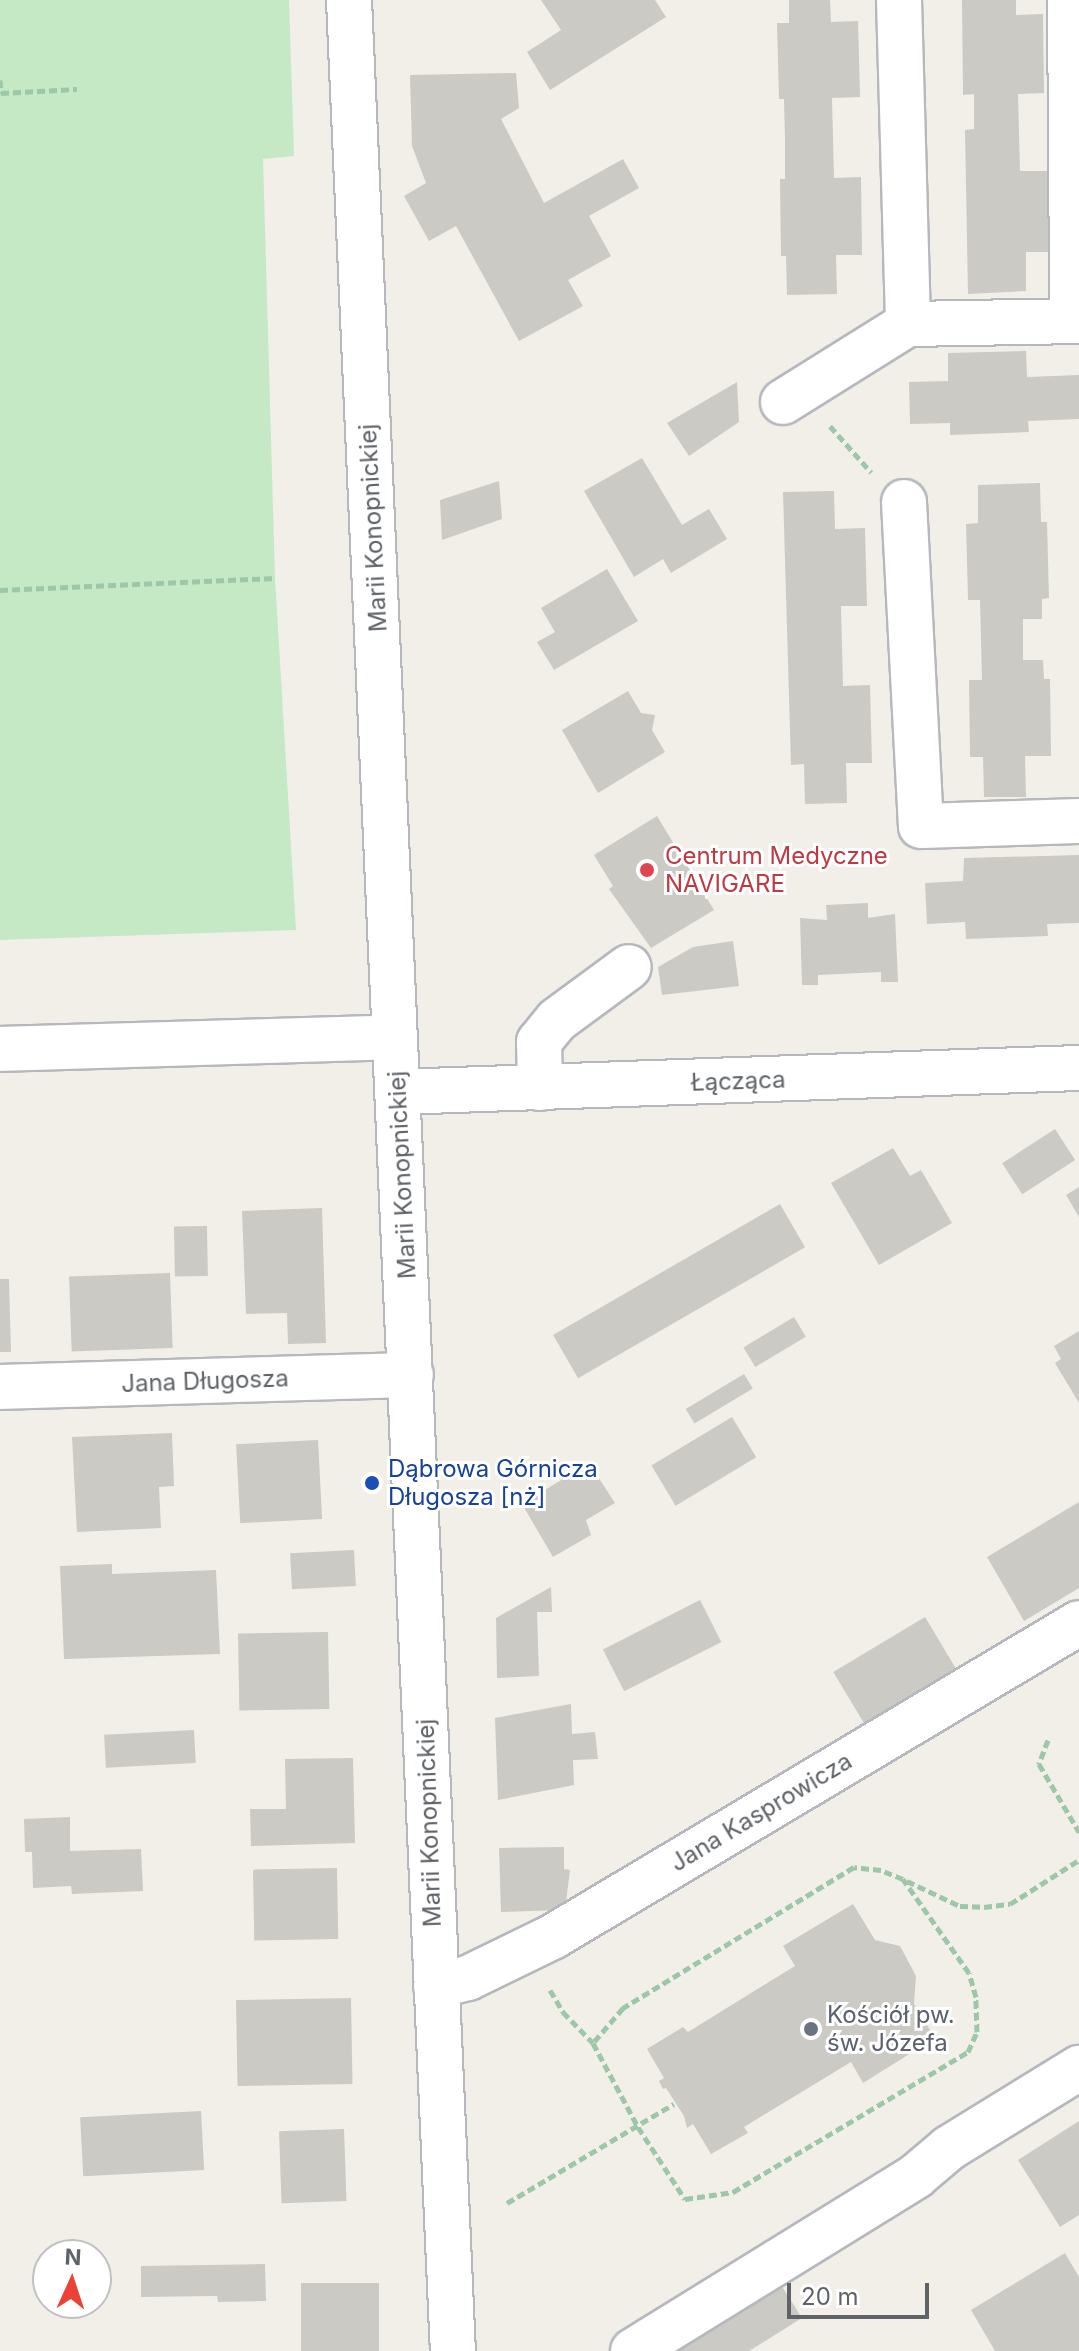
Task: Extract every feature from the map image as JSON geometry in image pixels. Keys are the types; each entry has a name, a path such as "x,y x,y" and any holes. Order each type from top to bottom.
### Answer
{"street":[{"name":"Marii Konopnickiej","path":"349,0 453,2351"},
{"path":"899,0 908,324"},
{"path":"791,398 908,324 1075,321 1070,0"},
{"path":"904,502 921,826 1079,821"},
{"path":"540,1088 539,1042 557,1020 629,967"},
{"path":"0,1049 395,1037"},
{"name":"Łącząca","path":"398,1092 1079,1068"},
{"name":"Jana Długosza","path":"0,1387 411,1375"},
{"name":"Jana Kasprowicza","path":"436,1986 468,1978 554,1936 1079,1623"},
{"path":"633,2351 916,2176 949,2148 1079,2068"}],"path":[{"path":"0,80 1,93 77,89"},
{"path":"791,398 884,487 904,502"},
{"path":"0,590 275,578"},
{"path":"1048,1740 1039,1764 1079,1832"},
{"path":"593,2043 623,2008 854,1867 881,1870 960,1906 984,1907 1010,1904 1079,1860"},
{"path":"521,1951 536,1968 563,2012 593,2043 638,2127 685,2199 733,2192 968,2052 977,2032 976,1997 969,1973 903,1879"},
{"path":"507,2203 674,2104"}],"green space":[{"path":"0,0 289,0 294,156 263,159 275,578 296,930 0,940"}],"building":[{"path":"541,0 655,0 666,17 550,90 527,52 561,30"},
{"path":"789,0 830,0 831,22 858,21 860,97 832,98 834,178 861,177 862,255 836,255 837,294 787,295 786,256 781,256 780,179 785,179 785,139 784,99 779,99 777,23 789,23"},
{"path":"962,0 1016,0 1016,15 1043,14 1044,93 1018,94 1020,171 1048,171 1049,252 1026,252 1026,291 968,294 965,130 974,129 974,94 963,95"},
{"path":"516,73 519,108 501,119 544,203 623,159 639,188 589,216 611,256 568,280 583,306 519,341 456,226 429,241 404,196 426,183 412,146 410,75"},
{"path":"1026,351 1027,377 1079,375 1079,419 1028,421 1029,432 950,435 950,423 910,424 909,382 948,381 948,353"},
{"path":"737,382 739,422 689,456 667,423"},
{"path":"642,458 682,525 709,509 727,539 671,573 663,559 634,577 584,491"},
{"path":"499,481 502,519 442,540 440,500"},
{"path":"1040,483 1041,522 1047,522 1049,598 1042,599 1042,619 1023,619 1023,660 1043,660 1044,679 1050,679 1051,756 1025,756 1026,797 984,797 983,757 970,757 969,680 982,680 980,600 968,600 966,524 978,523 978,485"},
{"path":"834,491 835,529 865,528 867,606 841,606 843,686 870,685 872,763 846,763 847,803 805,804 804,764 791,765 783,492"},
{"path":"607,569 638,621 554,670 537,642 555,632 541,608"},
{"path":"628,691 641,713 655,715 652,730 665,752 598,793 562,730"},
{"name":"Centrum Medyczne NAVIGARE","path":"657,816 714,910 651,948 609,889 613,886 594,855"},
{"path":"1079,855 1079,923 1047,924 1048,936 966,939 965,922 927,924 925,883 963,881 964,858"},
{"path":"868,903 868,918 895,914 898,982 881,982 881,972 818,975 818,985 802,985 800,918 827,920 826,905"},
{"path":"733,941 739,986 662,995 658,967 693,947"},
{"path":"1055,1129 1075,1160 1022,1194 1002,1163"},
{"path":"893,1148 910,1176 921,1170 952,1223 879,1265 831,1183"},
{"path":"1079,1187 1079,1217 1066,1195"},
{"path":"780,1204 805,1247 578,1378 553,1335"},
{"path":"322,1208 326,1343 288,1344 287,1313 246,1314 242,1211"},
{"path":"207,1226 208,1276 175,1277 174,1227"},
{"path":"170,1273 173,1348 72,1351 69,1277"},
{"path":"0,1279 9,1279 11,1352 0,1352"},
{"path":"794,1317 806,1337 755,1367 743,1347"},
{"path":"1079,1331 1079,1403 1055,1363 1061,1359 1054,1346"},
{"path":"744,1374 753,1389 694,1424 686,1409"},
{"path":"732,1417 756,1457 676,1506 651,1465"},
{"path":"172,1433 174,1486 159,1487 161,1528 77,1532 72,1437"},
{"path":"318,1440 322,1519 240,1523 236,1444"},
{"path":"589,1463 615,1503 586,1520 591,1535 553,1557 522,1504"},
{"path":"1079,1502 1079,1588 1024,1621 987,1557"},
{"path":"354,1550 356,1586 292,1589 290,1553"},
{"path":"112,1564 112,1574 216,1570 220,1654 64,1659 60,1566"},
{"path":"551,1587 552,1612 537,1612 539,1676 497,1678 496,1618"},
{"path":"700,1600 721,1642 624,1691 603,1649"},
{"path":"925,1617 956,1668 864,1724 833,1672"},
{"path":"328,1632 329,1709 239,1711 238,1634"},
{"path":"571,1704 572,1734 595,1732 598,1759 573,1760 574,1785 498,1800 495,1718"},
{"path":"194,1730 196,1763 106,1768 104,1735"},
{"path":"353,1758 355,1843 251,1846 250,1809 286,1809 285,1759"},
{"path":"70,1817 70,1851 141,1849 143,1891 72,1894 71,1886 33,1888 32,1852 25,1852 24,1819"},
{"path":"564,1847 564,1869 570,1870 565,1910 501,1912 499,1848"},
{"path":"337,1868 338,1939 254,1940 253,1869"},
{"name":"Kościół pw. św. Józefa","path":"853,1904 875,1940 900,1946 916,1976 914,2004 935,2038 863,2083 851,2062 744,2127 748,2133 711,2154 693,2124 687,2128 684,2116 666,2088 663,2089 659,2081 664,2078 647,2049 683,2027 688,2032 795,1966 783,1946"},
{"path":"351,1998 353,2084 238,2086 236,2000"},
{"path":"201,2111 204,2170 83,2176 80,2117"},
{"path":"1079,2121 1079,2215 1060,2227 1018,2160"},
{"path":"344,2129 347,2201 282,2203 279,2131"},
{"path":"1065,2253 1079,2277 1079,2351 995,2351 971,2310"},
{"path":"265,2264 266,2301 218,2302 217,2296 141,2297 141,2266"},
{"path":"776,2277 802,2318 749,2351 657,2351"},
{"path":"301,2283 379,2283 379,2351 301,2351"}],"place":[{"name":"Centrum Medyczne NAVIGARE","path":"647,870"},
{"name":"Dąbrowa Górnicza Długosza [nż]","path":"372,1483"},
{"name":"Kościół pw. św. Józefa","path":"811,2029"}]}
